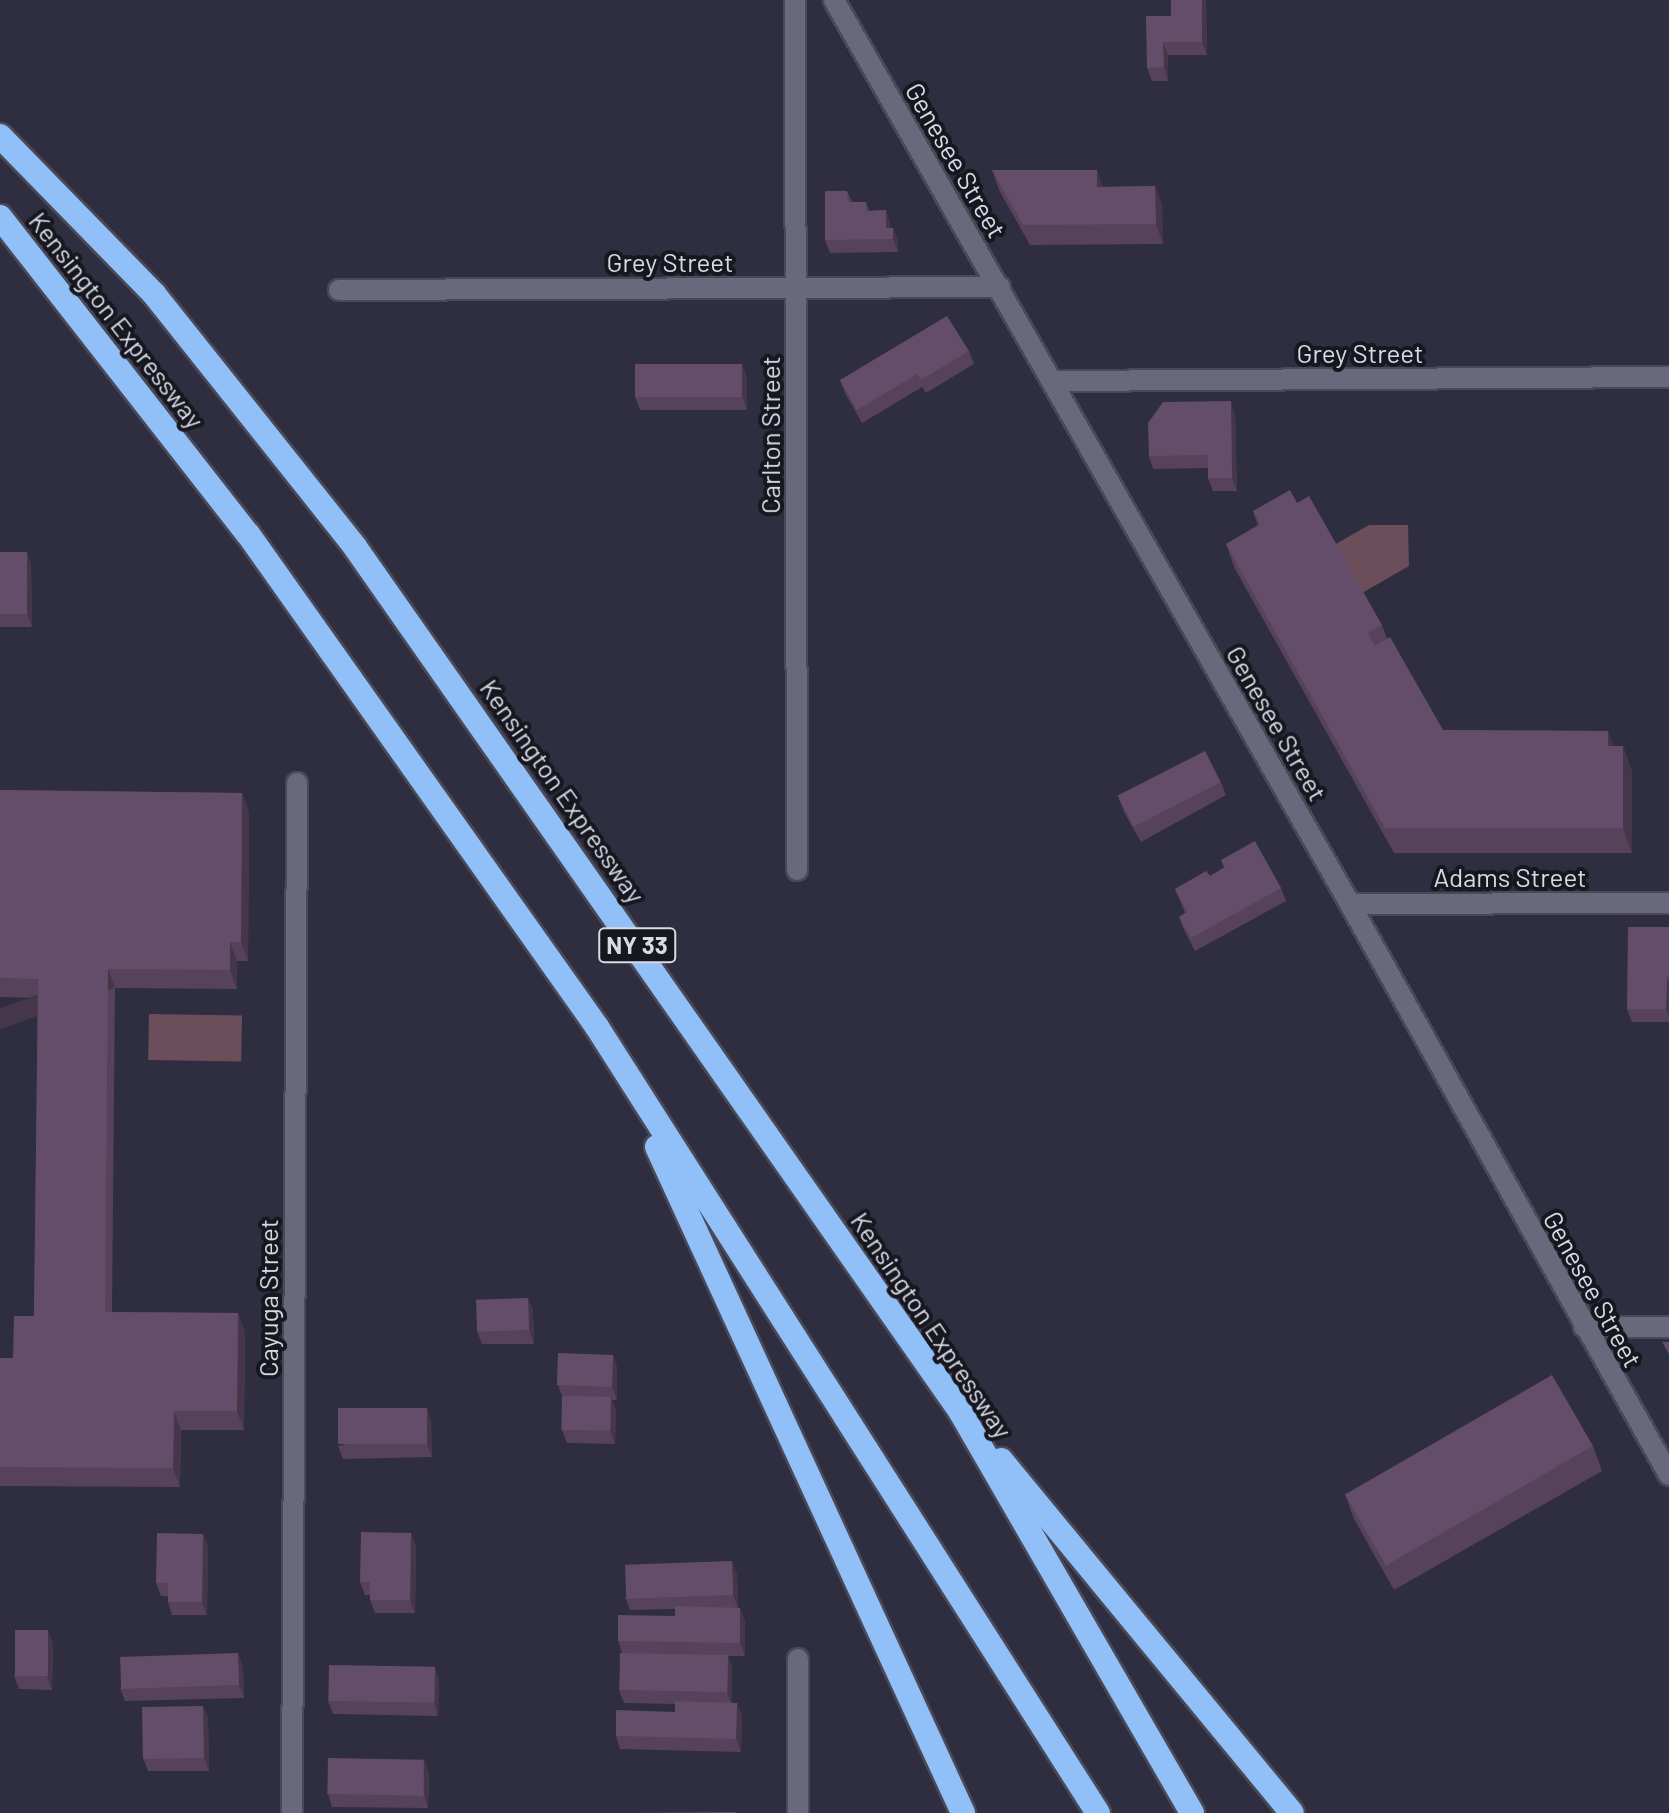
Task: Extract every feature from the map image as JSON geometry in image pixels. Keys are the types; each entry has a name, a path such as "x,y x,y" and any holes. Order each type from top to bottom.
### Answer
{"highway":[{"name":"Kensington Expressway","path":"0,136 154,294 355,547 960,1411 1192,1813"},
{"name":"Kensington Expressway","path":"0,217 248,534 597,1027 1098,1813"},
{"path":"597,1027 697,1225 963,1813"},
{"path":"960,1411 1292,1813"}],"street":[{"name":"Carlton Street","path":"795,0 797,870"},
{"name":"Genesee Street","path":"834,0 1350,904 1669,1475"},
{"name":"Grey Street","path":"339,290 1000,287"},
{"name":"Grey Street","path":"1052,381 1669,377"},
{"name":"Cayuga Street","path":"292,1813 297,783"},
{"name":"Adams Street","path":"1350,904 1669,903"},
{"path":"1584,1327 1669,1327"},
{"path":"798,1659 798,1813"}],"shaded area":[{"path":"1369,525 1408,525 1409,566 1362,593 1334,545"},
{"path":"149,1014 242,1016 241,1062 148,1060"}],"building":[{"path":"1171,0 1202,0 1202,42 1163,42 1164,67 1147,68 1146,16 1171,16"},
{"path":"992,170 1097,170 1097,187 1155,186 1156,224 1023,225"},
{"path":"825,191 847,191 848,202 866,202 866,211 886,210 886,228 893,228 893,239 825,240"},
{"path":"947,316 969,351 921,380 917,374 857,410 840,380"},
{"path":"635,364 742,364 742,397 635,397"},
{"path":"1231,401 1232,478 1208,478 1208,455 1149,456 1148,423 1163,402"},
{"path":"1290,490 1297,503 1309,496 1382,625 1368,633 1375,646 1390,637 1443,730 1608,731 1608,746 1623,746 1623,828 1385,828 1226,544 1260,524 1253,511"},
{"path":"0,552 27,552 27,614 0,614"},
{"path":"1205,751 1221,782 1134,827 1118,795"},
{"path":"0,790 242,793 241,942 230,942 230,970 108,969 105,1312 238,1313 237,1411 174,1411 173,1468 0,1467 0,1358 13,1358 14,1316 34,1316 38,979 0,978"},
{"path":"1255,841 1281,888 1191,938 1179,917 1187,912 1175,889 1206,871 1210,876 1225,867 1221,860"},
{"path":"1628,927 1669,927 1666,1009 1627,1009"},
{"path":"528,1298 529,1330 477,1332 476,1300"},
{"path":"1662,1342 1669,1342 1669,1354"},
{"path":"558,1353 613,1355 612,1387 557,1385"},
{"path":"1552,1375 1593,1446 1386,1566 1345,1494"},
{"path":"562,1396 611,1397 610,1431 561,1430"},
{"path":"338,1408 427,1408 427,1444 338,1444"},
{"path":"361,1532 411,1533 410,1600 370,1600 370,1582 360,1582"},
{"path":"157,1533 203,1534 202,1602 168,1602 168,1583 156,1583"},
{"path":"732,1561 733,1595 626,1599 625,1565"},
{"path":"675,1606 740,1608 740,1643 618,1641 618,1615 675,1616"},
{"path":"15,1630 48,1630 48,1676 15,1676"},
{"path":"238,1653 239,1685 121,1689 120,1657"},
{"path":"620,1653 728,1655 727,1692 619,1690"},
{"path":"329,1665 435,1667 434,1703 328,1701"},
{"path":"675,1701 737,1703 736,1739 616,1736 616,1710 675,1712"},
{"path":"203,1706 204,1758 143,1759 142,1707"},
{"path":"328,1758 424,1760 423,1796 327,1794"},
{"path":"736,1812 736,1813 632,1813"}]}
